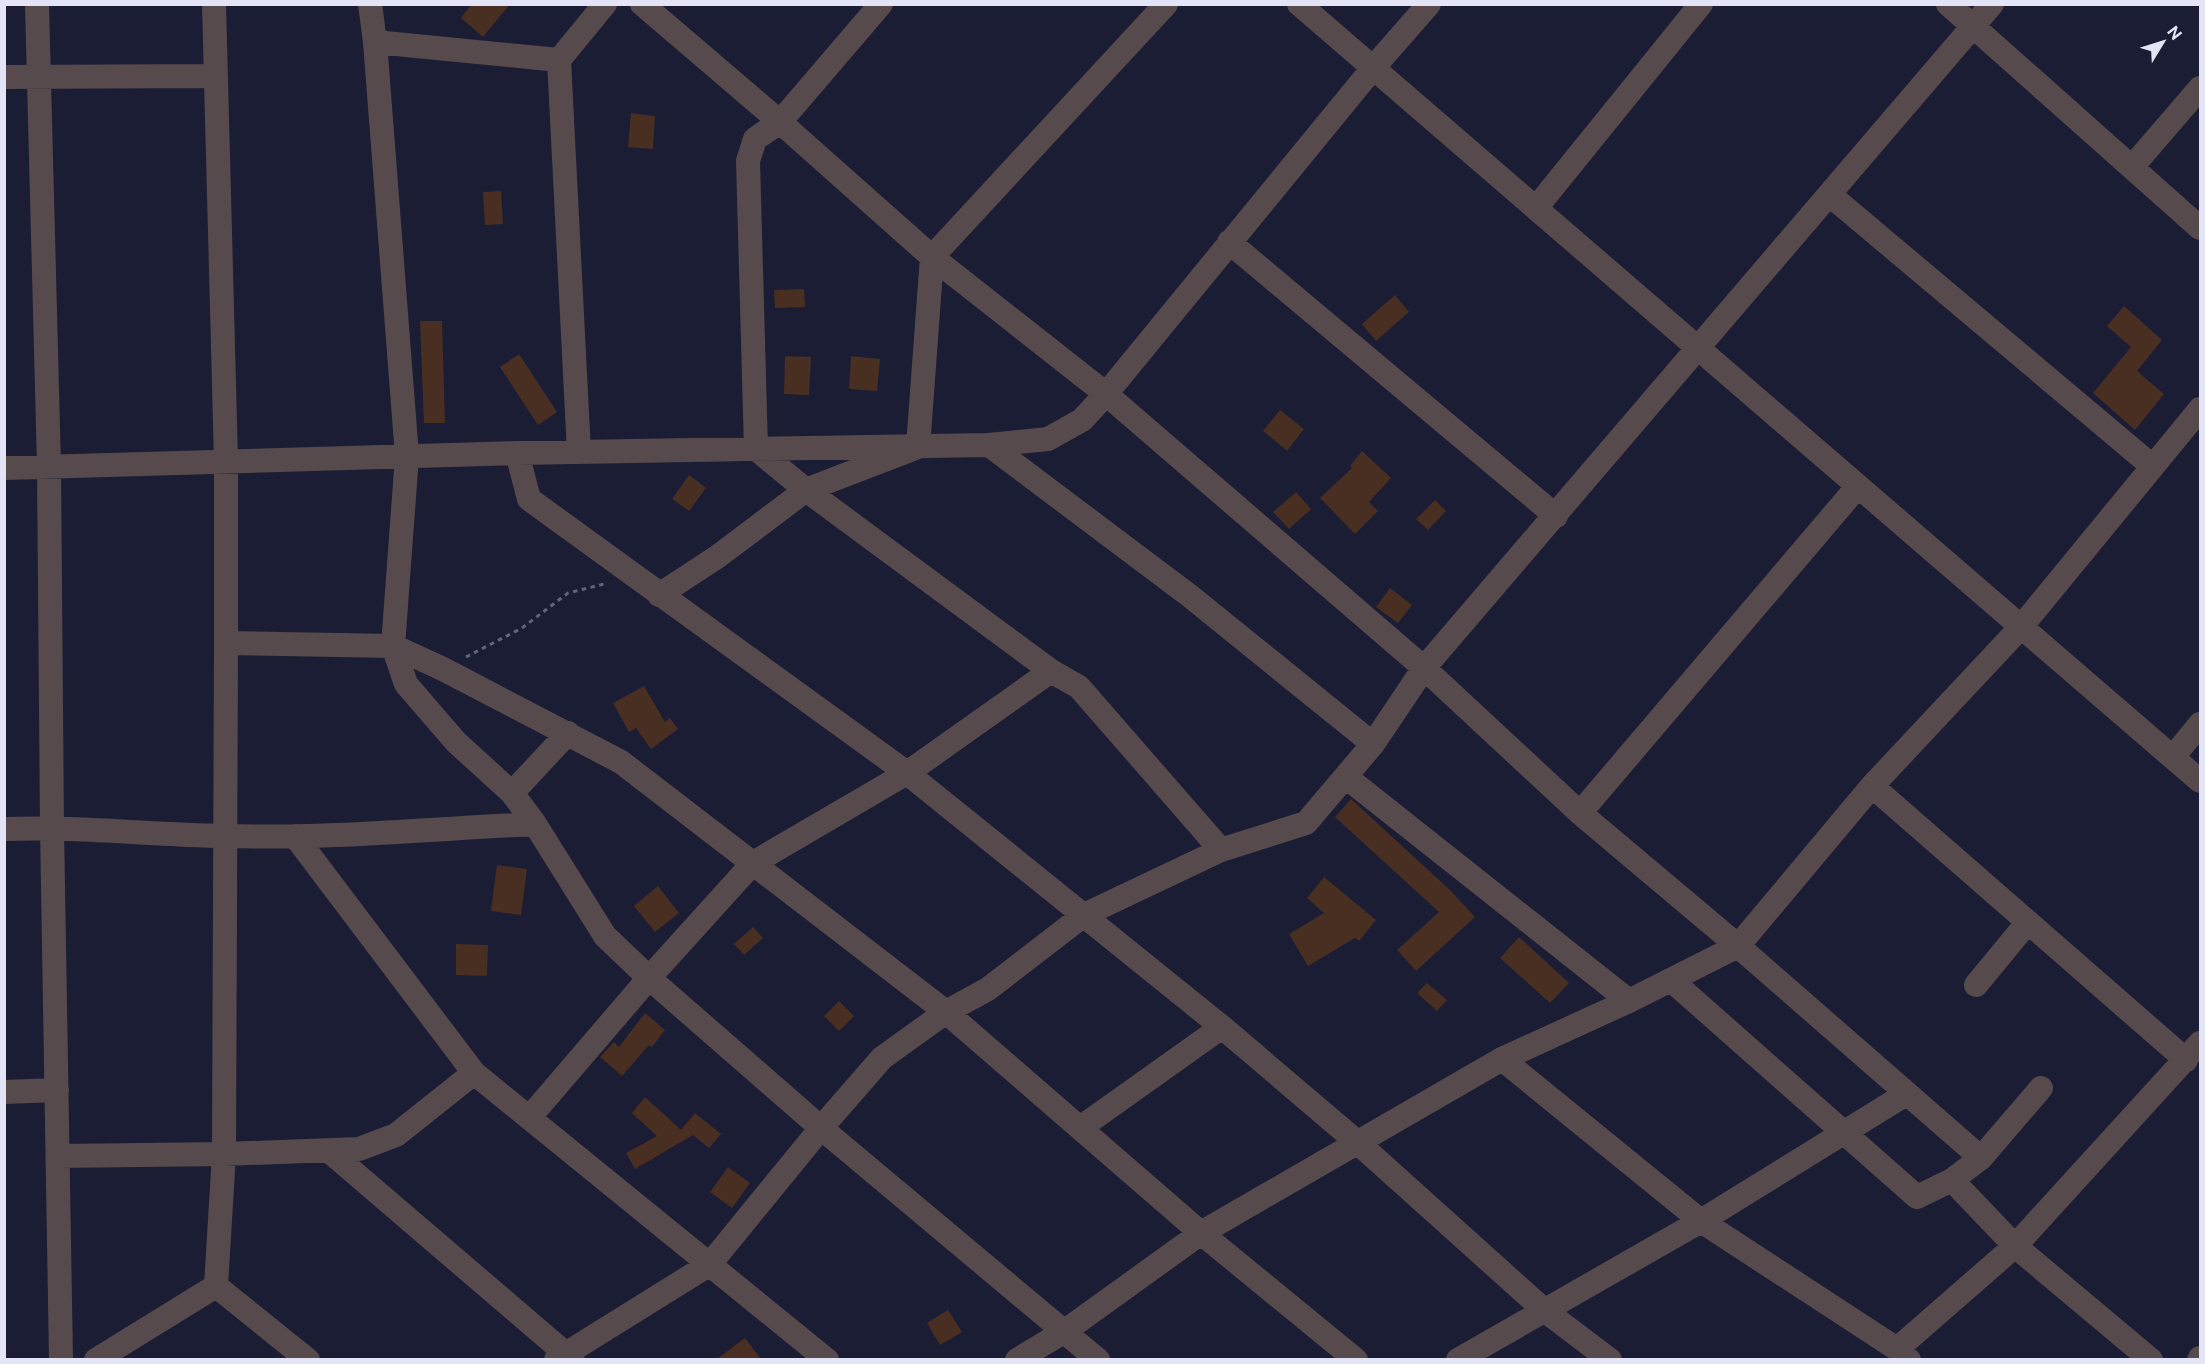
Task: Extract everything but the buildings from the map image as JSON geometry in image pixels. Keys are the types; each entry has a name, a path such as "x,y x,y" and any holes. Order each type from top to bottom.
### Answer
{"street":[{"path":"37,4 49,466 52,827 62,1359"},
{"path":"214,4 225,461 226,643 224,1154 216,1286"},
{"path":"370,4 375,42 407,456 393,646 406,684 456,742 512,793 535,824 605,936 648,978 821,1128 1098,1359"},
{"path":"579,452 559,60 605,4"},
{"path":"642,4 780,122 932,257 1106,394 1424,668 1580,813 1738,946 1982,1158"},
{"path":"881,4 780,122 755,139 748,161 756,449 806,490 1051,671 1080,687 1221,850"},
{"path":"918,447 932,257 1166,4"},
{"path":"1299,4 2200,781"},
{"path":"4,468 517,453 918,447 989,445 1048,439 1082,420 1106,394 1372,68 1430,4"},
{"path":"1536,208 1701,4"},
{"path":"1948,4 2200,228"},
{"path":"329,1151 565,1358 710,1264 821,1128 882,1058 946,1012 988,989 1084,915 1221,850 1306,823 1373,744 1424,668 1992,4"},
{"path":"375,42 559,60"},
{"path":"4,77 214,76"},
{"path":"2132,167 2200,88"},
{"path":"1830,195 2152,466"},
{"path":"1229,242 1556,516"},
{"path":"1017,1359 1065,1331 1201,1233 1357,1142 1502,1059 1629,1001 1738,946 1872,786 2021,627 2200,409"},
{"path":"989,445 1190,596 1373,744"},
{"path":"659,595 717,557 806,490 918,447"},
{"path":"517,453 529,499 907,773 1222,1027 1357,1142 1544,1310 1610,1359"},
{"path":"1580,813 1858,486"},
{"path":"226,643 393,646 443,669 621,762 946,1012 1201,1233 1356,1359"},
{"path":"529,1118 648,978 753,863 907,773 1051,671"},
{"path":"2173,757 2200,724"},
{"path":"512,793 568,733"},
{"path":"1346,777 1629,1001"},
{"path":"1502,1059 1701,1221 1903,1354 2015,1246 2193,1052 2028,922 1872,786"},
{"path":"4,829 52,827 224,836 296,836 535,824"},
{"path":"296,836 474,1073 826,1359"},
{"path":"1976,985 2028,922"},
{"path":"1671,980 1917,1197 1952,1180 1982,1158 2040,1088"},
{"path":"1080,1128 1222,1027"},
{"path":"58,1156 224,1154 359,1149 396,1135 474,1073"},
{"path":"4,1092 57,1090"},
{"path":"1458,1359 1701,1221 1906,1094"},
{"path":"1952,1180 2015,1246 2151,1359"},
{"path":"96,1359 216,1286"},
{"path":"216,1286 308,1359"}],"path":[{"path":"443,669 522,628 568,593 634,576"}]}
